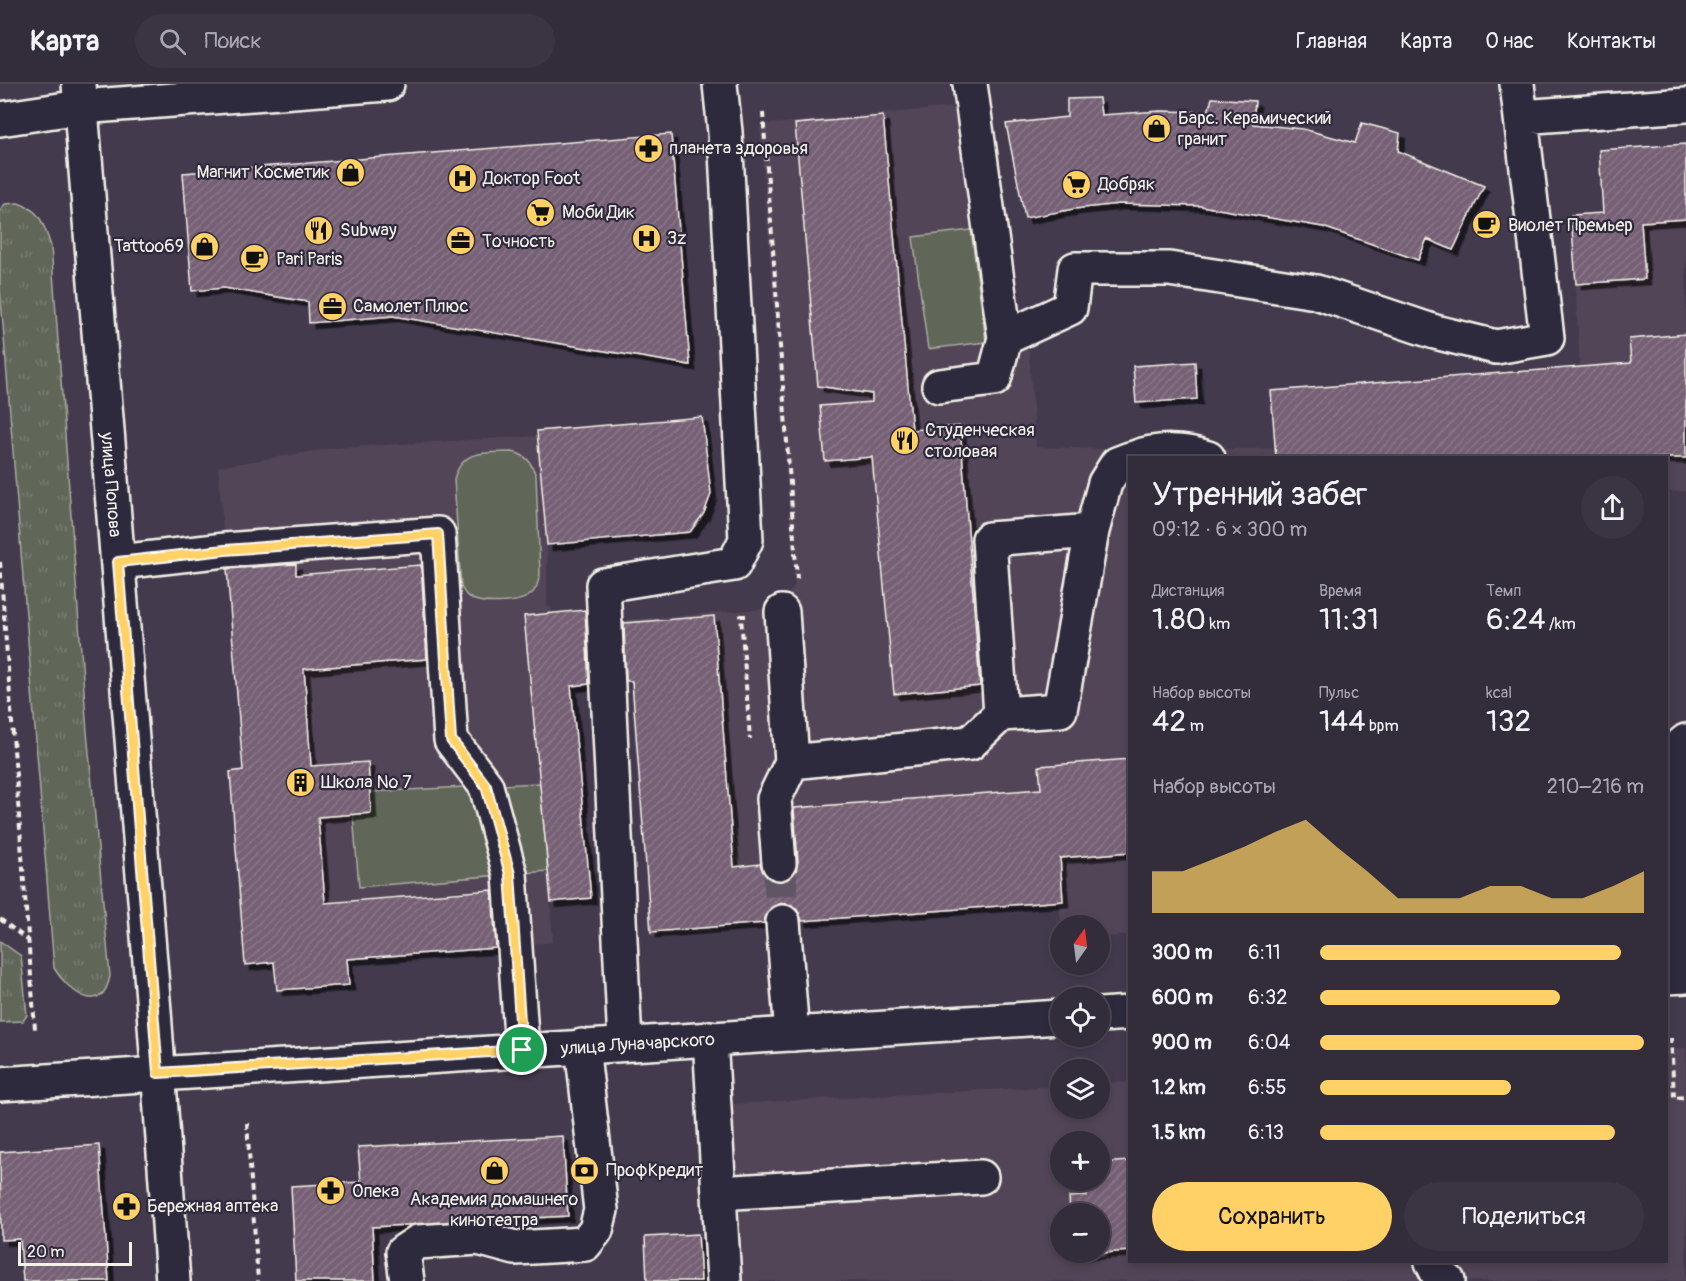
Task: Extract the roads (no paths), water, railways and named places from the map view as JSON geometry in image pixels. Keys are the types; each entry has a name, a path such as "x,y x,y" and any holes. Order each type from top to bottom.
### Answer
{"main road":[{"path":"0,119 80,95 375,84"},
{"path":"625,1044 603,585 734,564 746,540 725,132 720,84"},
{"path":"939,386 994,379 1005,338 970,84"},
{"path":"1005,338 1070,308 1075,269 1134,268 1169,268 1317,292 1435,332 1496,347 1547,338 1517,84"},
{"name":"улица Попова","path":"80,95 173,1281"},
{"path":"1521,117 1686,105"},
{"path":"1138,456 1190,451 1203,456"},
{"path":"792,762 970,742 1001,714 1060,710 1092,531 1105,483 1117,464 1128,460"},
{"path":"1001,714 989,539 1092,531"},
{"path":"118,562 225,550 438,534 451,740 486,786 510,874 522,1050"},
{"path":"779,863 774,799 792,762 782,612"},
{"path":"1678,976 1680,746 1686,741"},
{"path":"783,922 792,1034"},
{"path":"1110,1014 1128,1013"},
{"name":"улица Луначарского","path":"0,1084 1050,1018"},
{"path":"710,1038 723,1281"},
{"path":"407,1281 403,1252 418,1242 478,1238 516,1248 585,1244 596,1230 601,1210 582,1046"},
{"path":"719,1193 981,1177"}],"tunnel":[{"path":"779,863 783,922"}],"place":[{"name":"Барс. Керамический гранит","path":"1157,128"},
{"name":"планета здоровья","path":"648,148"},
{"name":"Магнит Косметик","path":"351,172"},
{"name":"Доктор Foot","path":"462,178"},
{"name":"Добряк","path":"1077,184"},
{"name":"Моби Дик","path":"541,212"},
{"name":"Виолет Премьер","path":"1487,225"},
{"name":"Subway","path":"319,230"},
{"name":"3z","path":"646,238"},
{"name":"Точность","path":"461,241"},
{"name":"Tattoo69","path":"205,246"},
{"name":"Pari Paris","path":"255,259"},
{"name":"Самолет Плюс","path":"332,306"},
{"name":"Студенческая столовая","path":"904,440"},
{"name":"Школа № 7","path":"300,782"},
{"name":"Академия домашнего кинотеатра","path":"494,1170"},
{"name":"ПрофКредит","path":"585,1170"},
{"name":"Опека","path":"331,1191"},
{"name":"Бережная аптека","path":"126,1206"}]}
